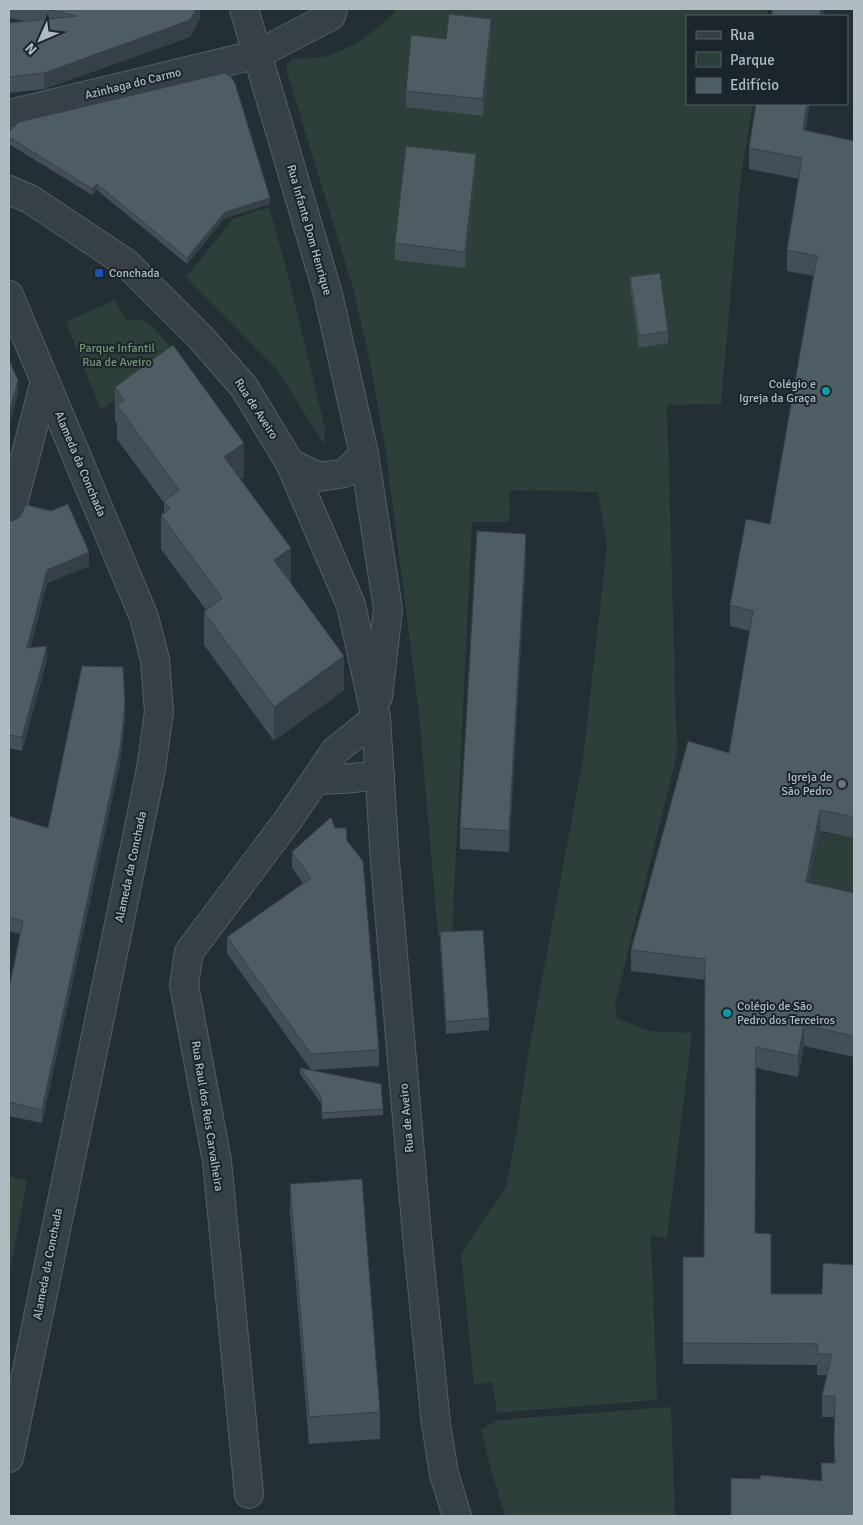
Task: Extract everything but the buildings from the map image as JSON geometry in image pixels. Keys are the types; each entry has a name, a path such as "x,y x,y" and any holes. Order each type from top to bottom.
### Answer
{"street":[{"name":"Rua Infante Dom Henrique","path":"244,9 328,294 364,454"},
{"name":"Azinhaga do Carmo","path":"9,114 258,54 331,16 333,9"},
{"name":"Rua de Aveiro","path":"9,178 19,194 126,263 201,338 244,386 290,463 350,605 376,718 385,862 417,1234 436,1424 444,1474 457,1516"},
{"name":"Alameda da Conchada","path":"9,295 144,617 155,660 159,712 151,768 9,1458"},
{"path":"9,519 46,381"},
{"path":"290,463 319,477 345,473 364,454"},
{"name":"Rua de Aveiro","path":"364,454 388,609 376,718"},
{"name":"Rua Raul dos Reis Carvalheira","path":"249,1494 217,1161 184,985 189,952 288,820 335,751 376,718"},
{"path":"316,780 380,775"}],"green space":[{"path":"397,9 768,9 767,15 686,15 686,105 753,105 741,176 721,404 667,405 677,754 615,1004 617,1018 649,1031 692,1033 667,1238 651,1236 657,1400 497,1413 492,1382 474,1385 461,1254 506,1187 529,1049 583,759 607,546 598,492 510,490 509,522 472,522 452,935 438,936 419,714 386,452 370,362 353,288 287,72 287,65 292,59 327,56 356,43 382,24"},
{"path":"269,207 286,267 325,428 324,444 277,370 186,277 233,219"},
{"name":"Parque Infantil Rua de Aveiro","path":"115,300 126,320 143,320 150,324 179,356 101,410 66,322"},
{"path":"820,832 854,838 854,909 808,900"},
{"path":"9,1176 27,1181 9,1276"},
{"path":"671,1407 675,1516 505,1516 481,1429 499,1420"}],"place":[{"name":"Conchada","path":"99,273"},
{"name":"Colégio e Igreja da Graça","path":"826,391"},
{"name":"Igreja de São Pedro","path":"842,784"},
{"name":"Colégio de São Pedro dos Terceiros","path":"727,1013"}]}
